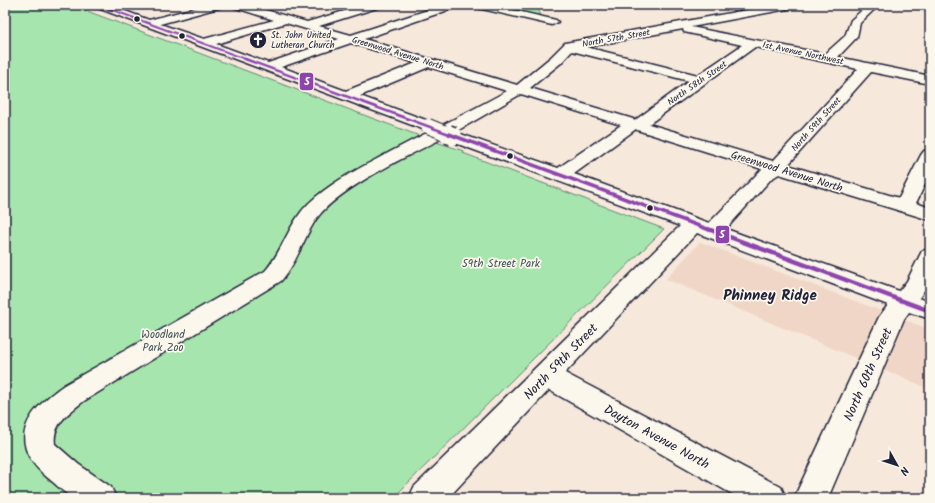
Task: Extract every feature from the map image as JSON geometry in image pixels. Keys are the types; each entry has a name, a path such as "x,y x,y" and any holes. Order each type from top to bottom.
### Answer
{"street":[{"path":"101,5 346,96 428,133 453,136 918,306"},
{"path":"149,23 218,5"},
{"name":"Greenwood Avenue North","path":"241,5 286,20 930,214"},
{"path":"307,26 376,5"},
{"path":"269,67 453,5"},
{"path":"477,5 552,22"},
{"name":"North 57th Street","path":"99,498 49,459 40,448 39,434 46,419 58,405 74,393 273,276 282,267 305,222 316,208 370,170 428,133 519,90 556,60 569,46 794,5"},
{"path":"829,58 851,37 855,22 874,5"},
{"path":"544,9 552,22 570,41 569,46 700,80"},
{"path":"204,43 286,20"},
{"name":"1st Avenue Northwest","path":"677,27 930,80"},
{"name":"North 58th Street","path":"561,175 753,43"},
{"path":"346,96 428,63"},
{"name":"North 59th Street","path":"426,498 546,375 703,227 764,175 776,168 868,67"},
{"path":"905,206 930,155"},
{"name":"North 60th Street","path":"811,498 892,317 918,306 918,283 930,256"},
{"name":"Dayton Avenue North","path":"546,375 769,498"}],"shaded area":[{"path":"700,242 926,328 930,317 930,389 666,279"}],"green space":[{"name":"Woodland Park Zoo","path":"5,5 71,5 433,141 464,151 463,153 664,229 393,498 5,498"},
{"path":"506,5 535,5 541,15 534,15 498,7"}],"transit line":[{"name":"5","path":"99,5 930,311"}],"place":[{"name":"St. John United Lutheran Church","path":"258,40"}],"district":[{"name":"Phinney Ridge","path":"770,295"}],"park label":[{"name":"59th Street Park","path":"501,263"}]}
